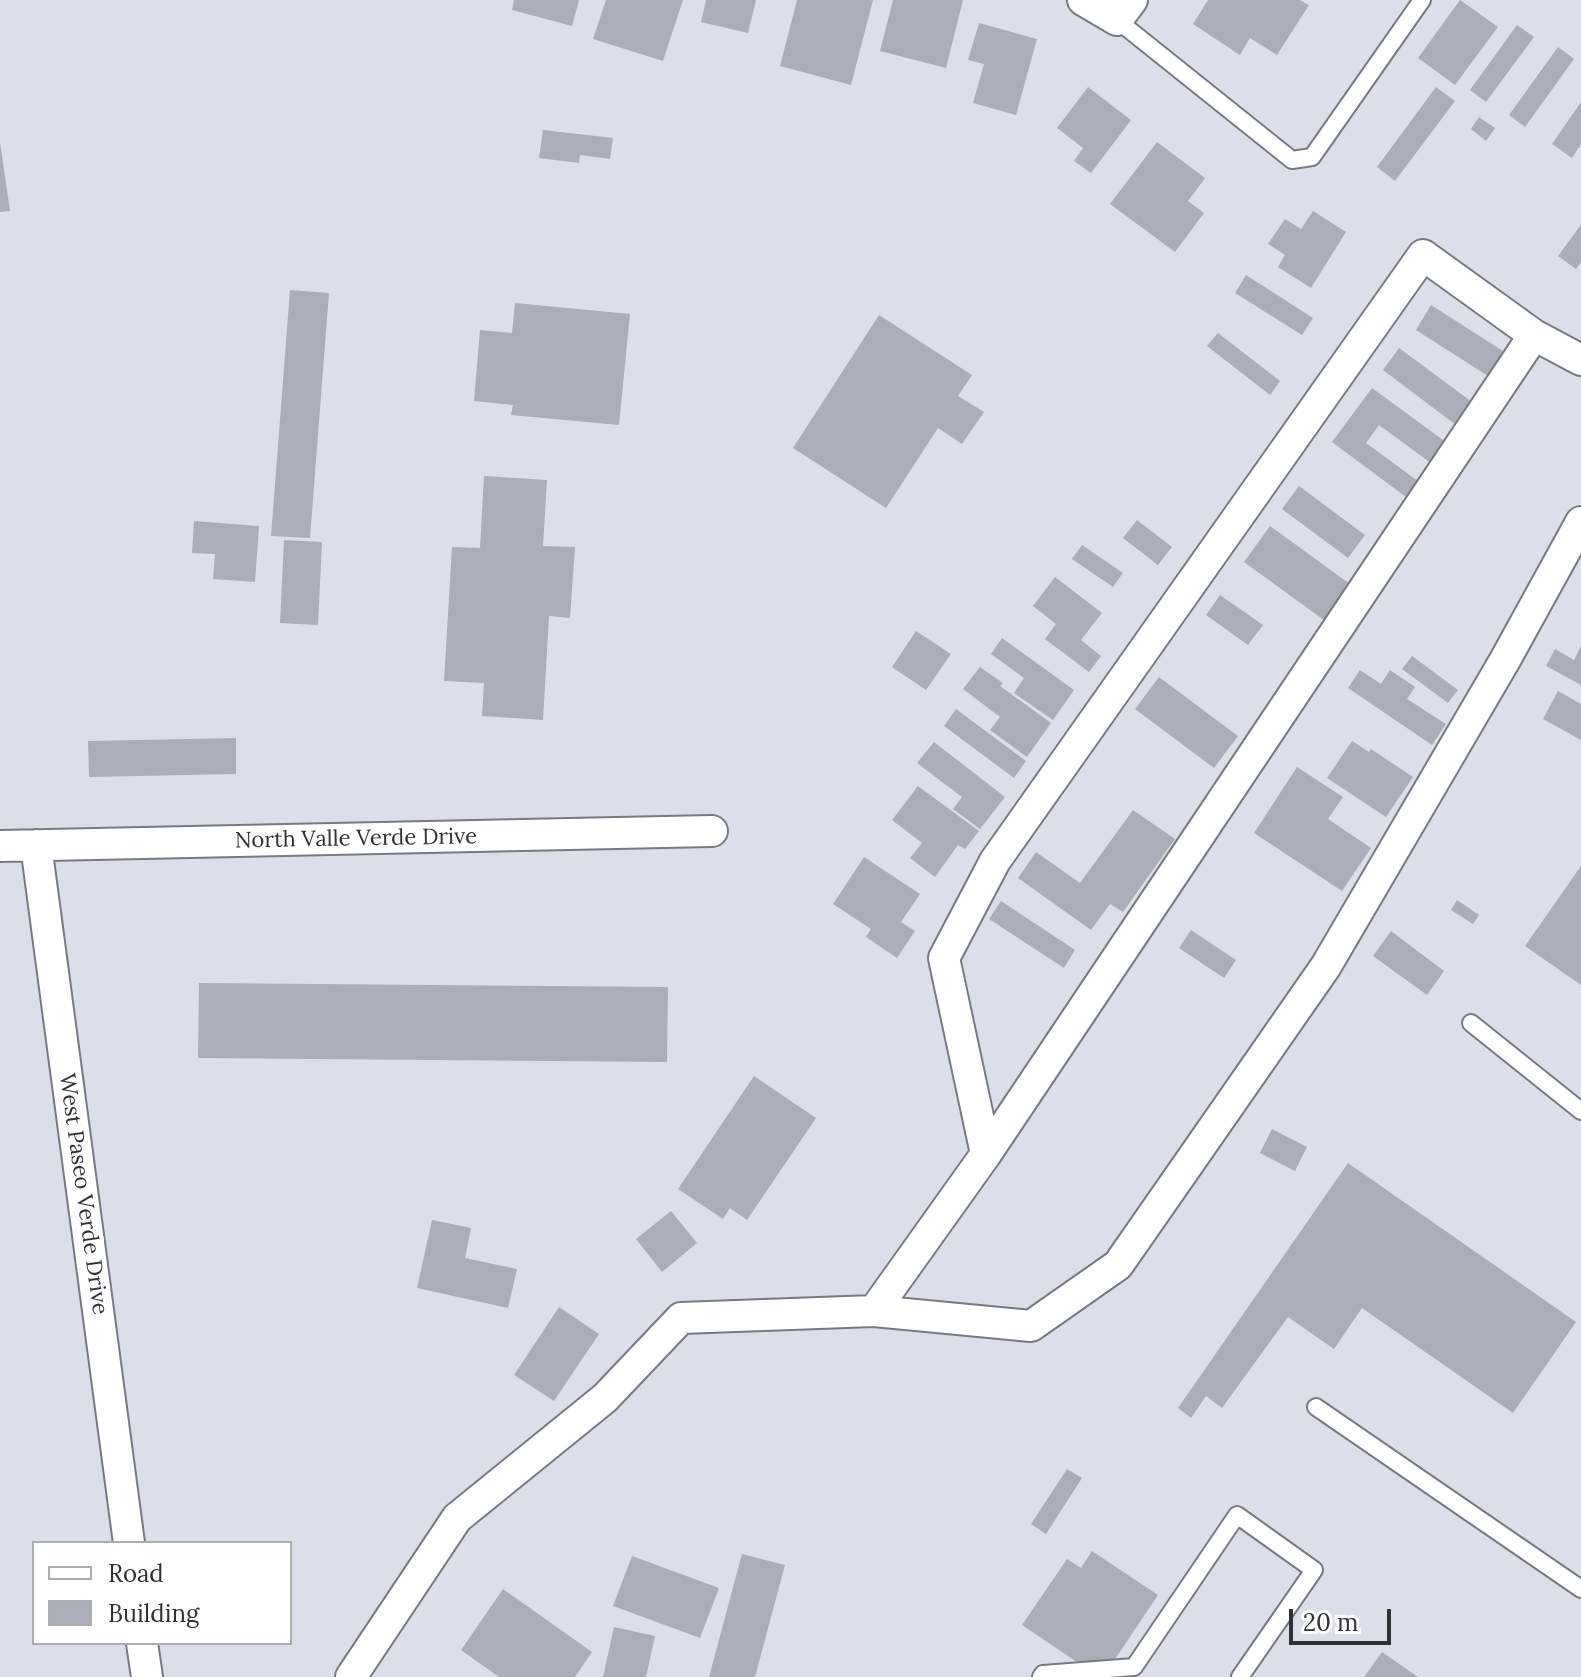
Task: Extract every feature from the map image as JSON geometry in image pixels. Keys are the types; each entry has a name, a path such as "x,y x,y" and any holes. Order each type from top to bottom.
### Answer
{"street":[{"path":"1083,0 1125,10"},
{"path":"986,1154 944,958 995,861 1423,255 1534,335 1581,360"},
{"path":"874,1311 986,1154 1534,335"},
{"path":"351,1677 457,1518 605,1398 681,1318 874,1311 1031,1326 1118,1265 1326,966 1505,660 1581,522"},
{"name":"North Valle Verde Drive","path":"0,846 712,831"},
{"name":"West Paseo Verde Drive","path":"36,845 129,1541"},
{"path":"142,1645 147,1677"}],"lane":[{"path":"1125,10 1292,160 1312,157 1422,0"},
{"path":"1471,1023 1581,1111"},
{"path":"1316,1407 1581,1589"},
{"path":"1041,1677 1043,1674 1134,1667 1237,1515 1314,1570 1240,1677"}],"building":[{"path":"514,0 579,0 572,26 512,10"},
{"path":"606,0 683,0 663,61 593,39"},
{"path":"706,0 756,0 748,33 701,22"},
{"path":"797,0 873,0 851,85 780,66"},
{"path":"893,0 963,0 946,68 880,51"},
{"path":"1208,0 1300,0 1309,5 1277,55 1250,38 1240,55 1193,24"},
{"path":"1460,0 1498,27 1455,85 1418,58"},
{"path":"979,23 1037,39 1016,115 973,103 984,64 968,60"},
{"path":"1517,25 1534,37 1486,102 1470,90"},
{"path":"1558,47 1574,59 1525,127 1509,115"},
{"path":"1088,87 1131,120 1091,173 1074,161 1083,148 1057,128"},
{"path":"1436,87 1455,101 1395,181 1377,167"},
{"path":"1581,102 1581,144 1572,158 1552,144"},
{"path":"1479,117 1495,128 1486,141 1471,129"},
{"path":"543,130 613,138 610,159 580,155 579,163 539,158"},
{"path":"0,142 10,211 0,212"},
{"path":"1157,142 1205,178 1188,201 1204,213 1175,252 1110,204"},
{"path":"1313,211 1346,232 1311,288 1278,267 1285,255 1268,244 1285,219 1301,229"},
{"path":"1581,225 1581,262 1576,269 1558,256"},
{"path":"1246,275 1313,318 1302,335 1235,293"},
{"path":"290,290 329,293 310,538 271,536"},
{"path":"515,303 630,314 619,425 511,415 513,405 474,401 480,330 512,333"},
{"path":"1431,305 1503,351 1488,376 1416,330"},
{"path":"879,315 972,375 958,396 984,412 962,444 938,428 886,508 793,448"},
{"path":"1218,333 1280,381 1270,395 1207,346"},
{"path":"1399,348 1476,405 1460,428 1383,370"},
{"path":"1372,388 1447,443 1432,464 1379,425 1366,443 1422,484 1410,500 1332,442"},
{"path":"484,476 547,480 543,546 575,547 570,618 549,616 543,720 482,716 484,683 444,681 452,547 480,548"},
{"path":"1299,486 1365,535 1348,558 1282,509"},
{"path":"1137,520 1172,547 1158,565 1123,538"},
{"path":"194,521 259,526 255,582 213,579 215,554 192,553"},
{"path":"1270,526 1354,587 1328,623 1244,562"},
{"path":"284,540 322,542 318,625 280,623"},
{"path":"1082,545 1123,573 1113,587 1072,559"},
{"path":"1055,577 1102,613 1081,640 1101,656 1089,672 1045,639 1056,624 1033,606"},
{"path":"1220,595 1263,625 1248,645 1206,615"},
{"path":"916,631 951,654 926,690 892,667"},
{"path":"1002,638 1074,690 1053,720 1014,693 1024,678 991,654"},
{"path":"1581,646 1581,685 1546,666 1555,649 1574,660"},
{"path":"1412,656 1458,690 1448,703 1402,669"},
{"path":"980,667 1003,683 1000,686 1051,723 1027,757 990,730 1000,717 963,689"},
{"path":"1360,670 1381,684 1390,670 1415,687 1407,699 1446,724 1432,745 1348,688"},
{"path":"1159,677 1238,736 1214,768 1135,709"},
{"path":"1558,691 1581,704 1581,740 1543,719"},
{"path":"956,709 1026,761 1014,778 944,726"},
{"path":"236,738 236,774 89,777 88,741"},
{"path":"1352,741 1369,752 1371,749 1413,777 1386,817 1327,778"},
{"path":"934,742 1005,797 980,829 953,809 962,797 917,763"},
{"path":"1297,767 1343,797 1328,819 1371,848 1342,891 1254,833"},
{"path":"918,786 979,831 965,849 958,845 935,877 910,858 922,843 892,820"},
{"path":"1133,810 1175,839 1123,912 1110,904 1091,930 1018,878 1036,852 1080,883"},
{"path":"864,857 920,894 901,922 915,931 897,958 866,937 871,929 833,904"},
{"path":"1581,866 1581,985 1525,946"},
{"path":"1457,900 1479,915 1473,924 1451,910"},
{"path":"1001,901 1075,950 1064,968 989,919"},
{"path":"1191,930 1236,960 1224,978 1179,948"},
{"path":"1391,931 1444,971 1427,995 1373,956"},
{"path":"199,983 668,987 667,1062 198,1058"},
{"path":"754,1076 816,1118 747,1220 730,1208 723,1219 678,1189"},
{"path":"1272,1129 1307,1147 1295,1171 1260,1153"},
{"path":"1348,1163 1576,1322 1513,1413 1362,1308 1334,1349 1288,1317 1222,1408 1206,1396 1191,1418 1178,1408"},
{"path":"671,1211 697,1243 662,1272 636,1239"},
{"path":"432,1220 471,1228 465,1258 517,1269 508,1308 417,1288"},
{"path":"559,1307 599,1334 554,1401 514,1375"},
{"path":"1067,1469 1082,1478 1046,1534 1031,1524"},
{"path":"1092,1551 1158,1595 1103,1677 1022,1625 1067,1559 1081,1568"},
{"path":"742,1554 785,1565 755,1677 709,1677"},
{"path":"632,1556 719,1588 700,1638 613,1606"},
{"path":"503,1589 592,1652 575,1677 499,1677 461,1650"},
{"path":"614,1627 655,1636 646,1677 603,1677"},
{"path":"1382,1652 1418,1677 1364,1677"}]}
